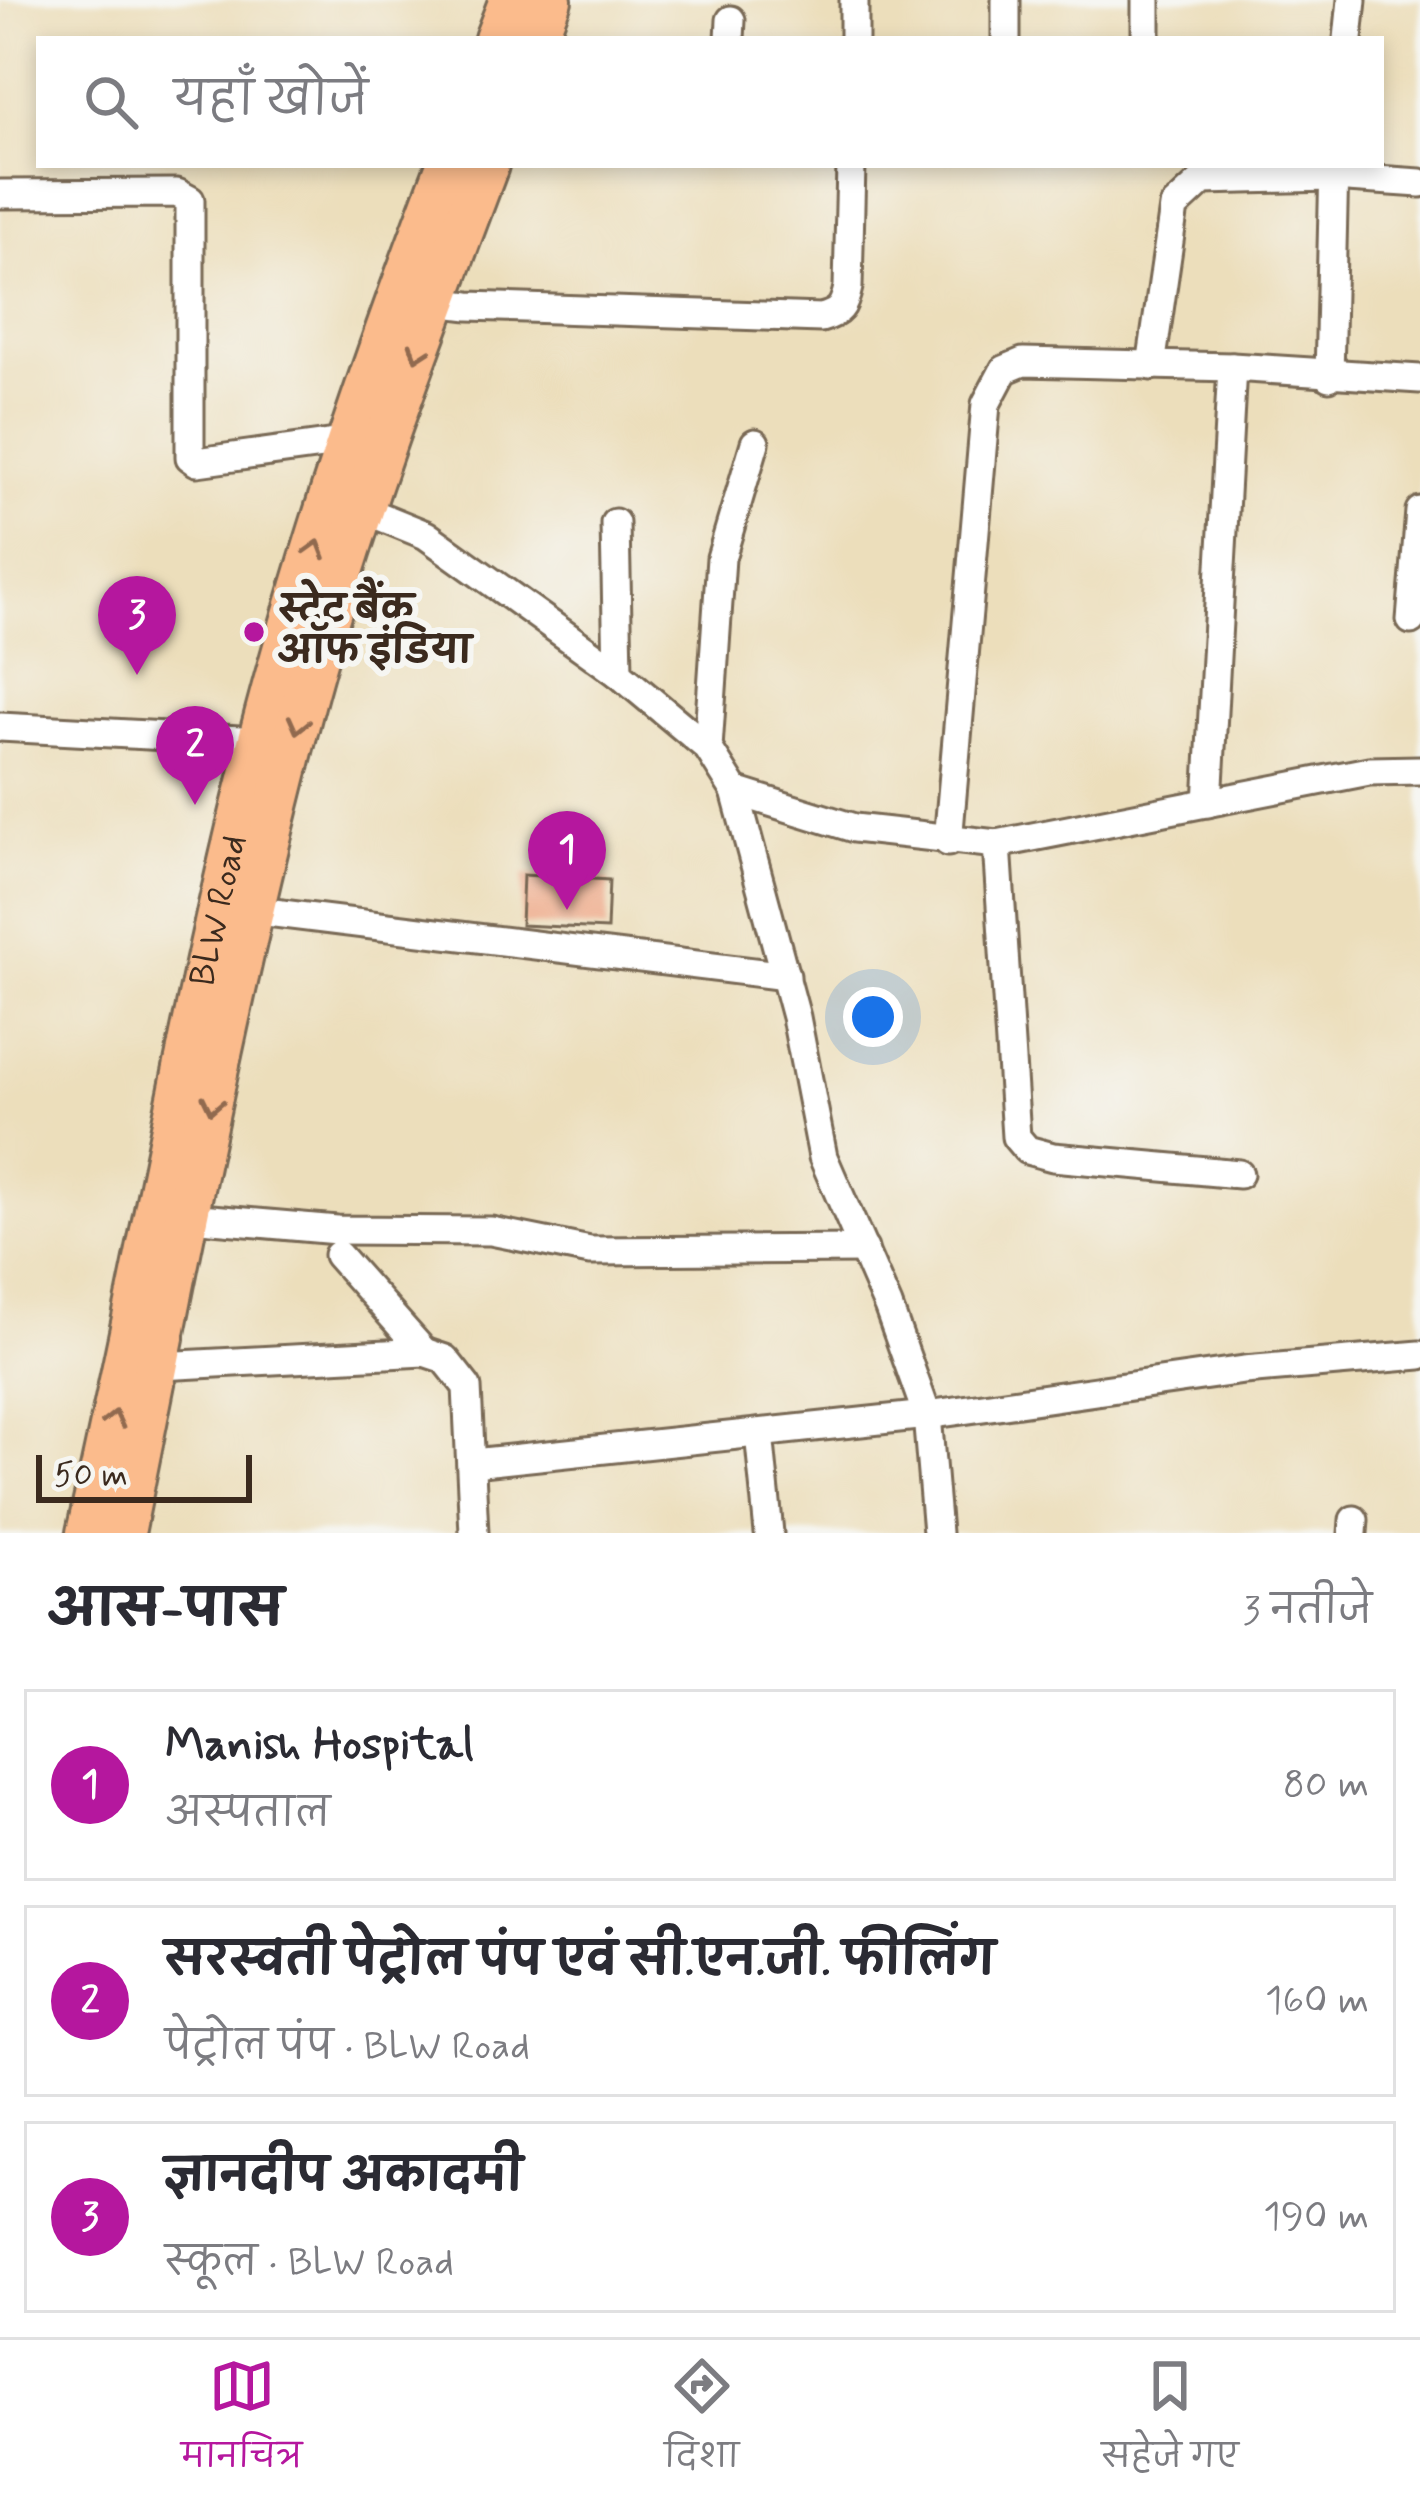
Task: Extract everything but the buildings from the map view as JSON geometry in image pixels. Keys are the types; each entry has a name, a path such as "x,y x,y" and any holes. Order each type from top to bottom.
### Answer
{"main road":[{"path":"497,36 511,0"},
{"path":"536,36 550,0"},
{"name":"BLW Road","path":"88,1533 141,1367 236,909 260,741 348,504 351,441 417,299 447,168"},
{"path":"123,1533 141,1367 189,1217 236,909 300,716 348,504 417,299 486,168"}],"street":[{"path":"854,0 854,36"},
{"path":"1006,0 1006,36"},
{"path":"1145,0 1146,36"},
{"path":"1348,36 1352,0"},
{"path":"417,299 797,318 835,314 844,306 848,287 851,168"},
{"path":"1329,377 1333,171"},
{"path":"1151,366 1174,207 1202,179 1333,171 1420,183"},
{"path":"0,194 177,194 190,200 190,458 197,462 351,441"},
{"path":"948,842 986,404 1004,370 1023,362 1232,367 1329,377 1420,379"},
{"path":"1208,803 1232,367"},
{"path":"709,748 722,558 755,443"},
{"path":"348,504 426,535 618,673 709,748 735,790 786,976 824,1156 927,1415 937,1533"},
{"path":"1411,620 1420,511"},
{"path":"615,523 618,673"},
{"path":"0,727 260,741"},
{"path":"735,790 854,827 948,842 997,844 1370,771 1420,770"},
{"path":"997,844 1016,1137 1027,1150 1053,1156 1239,1174"},
{"path":"236,909 786,976"},
{"path":"189,1217 337,1230 491,1231 590,1251 864,1249"},
{"path":"338,1255 424,1352"},
{"path":"141,1367 424,1352 445,1359 467,1387 474,1533"},
{"path":"473,1463 927,1415 1244,1370 1420,1355"},
{"path":"759,1433 769,1533"}],"place":[{"name":"स्टेट बैंक ऑफ इंडिया","path":"254,632"},
{"name":"ज्ञानदीप अकादमी","path":"137,675"},
{"name":"सरस्वती पेट्रोल पंप एवं सी.एन.जी. फीलिंग","path":"195,805"},
{"name":"Manish Hospital","path":"567,910"}]}
